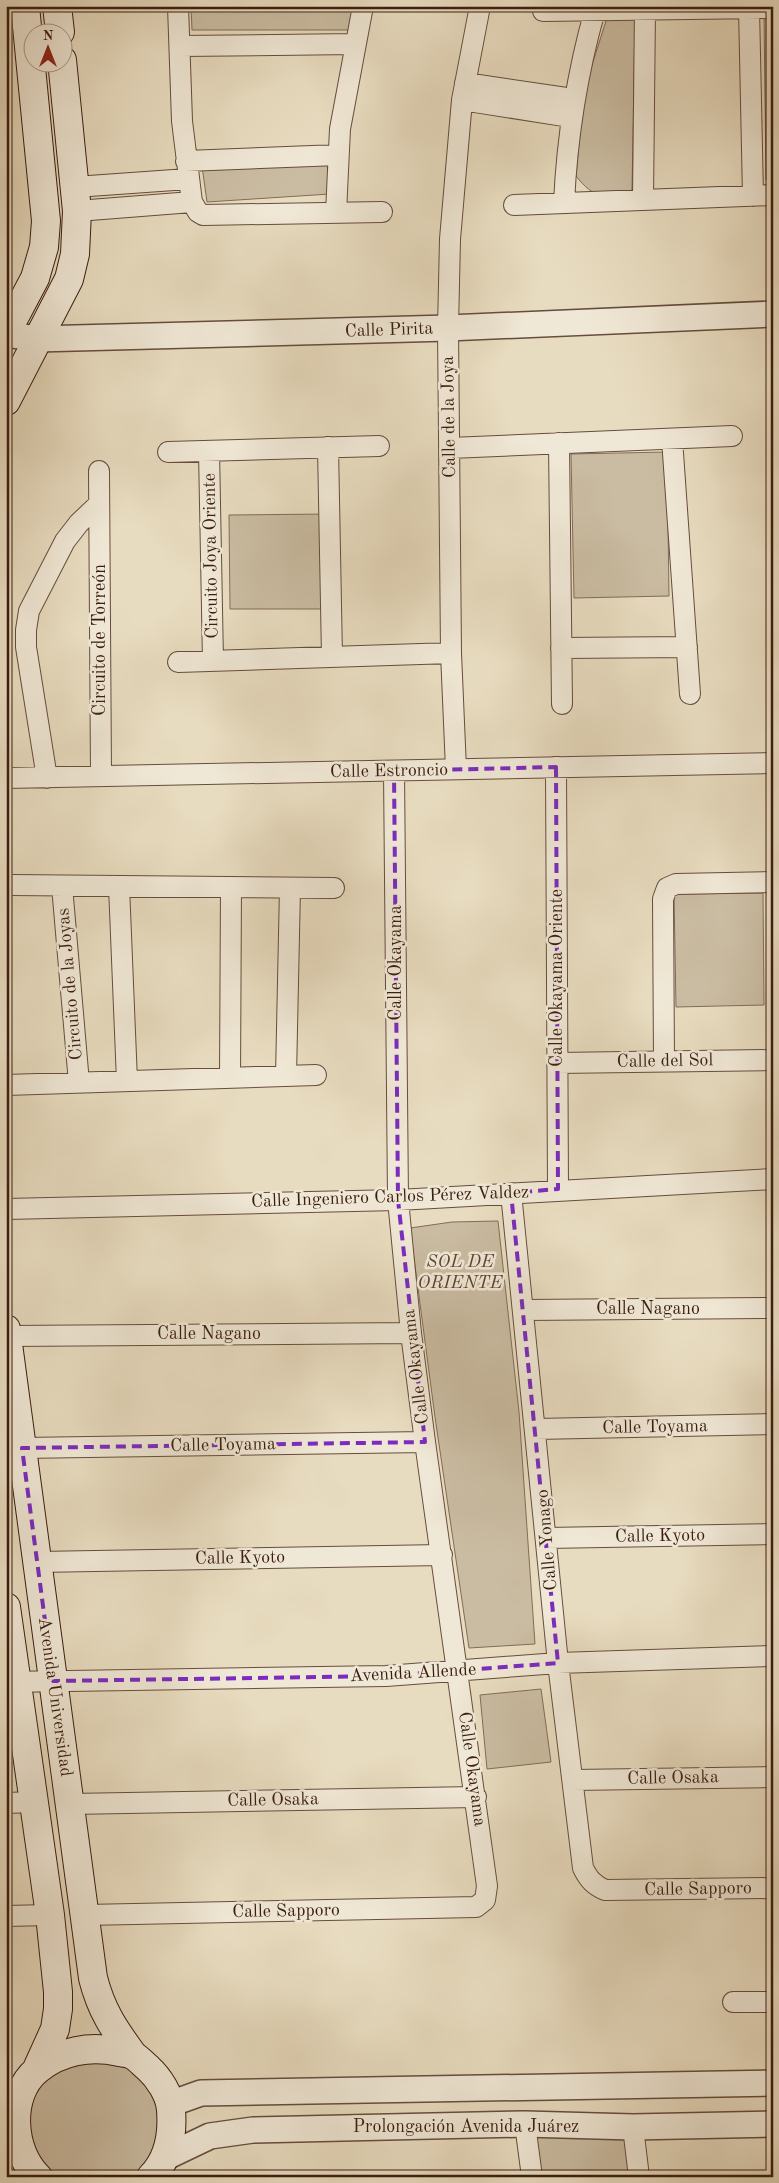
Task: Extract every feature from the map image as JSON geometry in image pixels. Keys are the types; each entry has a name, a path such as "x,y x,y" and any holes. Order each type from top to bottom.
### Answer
{"main road":[{"path":"6,334 35,278 44,247 46,221 25,6"},
{"path":"57,6 59,22"},
{"path":"6,401 68,279 75,254 76,199 63,72"},
{"name":"Avenida Universidad","path":"7,1332 93,1978 99,2000 115,2030 133,2055"},
{"name":"Avenida Universidad","path":"6,1607 12,1682 34,1802 50,1916 58,2009 54,2029 36,2070 12,2107 23,2164"},
{"path":"36,2070 62,2054 85,2049 105,2048 133,2055 157,2076 170,2104 172,2132 158,2168"}],"street":[{"path":"178,6 182,121 192,202 198,212 204,216 382,212"},
{"path":"336,213 338,155 355,44 363,6"},
{"name":"Calle de la Joya","path":"456,769 450,653 448,328 450,240 464,92 480,6"},
{"path":"749,8 753,196"},
{"path":"543,11 773,8"},
{"path":"643,200 644,9"},
{"path":"564,203 572,108 583,52 595,10"},
{"path":"180,46 355,44"},
{"path":"464,92 572,108"},
{"path":"76,199 187,170 338,155"},
{"path":"514,205 773,195"},
{"path":"76,199 192,202"},
{"name":"Calle Pirita","path":"6,334 37,339 448,328 773,314"},
{"path":"450,448 732,436"},
{"path":"672,439 690,694"},
{"path":"559,443 562,704"},
{"name":"Circuito Joya Oriente","path":"168,452 379,446"},
{"path":"328,447 332,657"},
{"name":"Circuito Joya Oriente","path":"209,451 213,660"},
{"name":"Circuito de Torreón","path":"99,471 101,776"},
{"path":"46,778 26,647 29,611 65,541 78,523 99,504"},
{"path":"561,648 687,647"},
{"name":"Circuito Joya Oriente","path":"178,662 450,653"},
{"name":"Calle Estroncio","path":"6,778 773,763"},
{"name":"Calle Okayama Oriente","path":"556,767 558,1190"},
{"name":"Calle Okayama","path":"394,771 398,1200 411,1333 425,1442 476,1797 487,1886 485,1900"},
{"path":"664,1062 662,899 667,888 676,884 773,882"},
{"name":"Circuito de la Joyas","path":"12,885 334,888"},
{"name":"Circuito de la Joyas","path":"62,886 79,1083"},
{"path":"119,886 127,1081"},
{"path":"230,1078 231,887"},
{"path":"286,1076 290,888"},
{"name":"Calle del Sol","path":"557,1063 773,1060"},
{"name":"Circuito de la Joyas","path":"6,1085 316,1075"},
{"name":"Calle Ingeniero Carlos Pérez Valdez","path":"6,1209 398,1200 511,1192 773,1179"},
{"name":"Calle Yonago","path":"511,1192 558,1663 583,1868 588,1879 594,1885"},
{"name":"Calle Nagano","path":"524,1310 773,1308"},
{"name":"Calle Nagano","path":"7,1332 411,1333"},
{"name":"Calle Toyama","path":"536,1429 773,1424"},
{"name":"Calle Toyama","path":"22,1448 425,1442"},
{"name":"Calle Kyoto","path":"546,1538 773,1534"},
{"name":"Calle Kyoto","path":"37,1562 442,1554"},
{"name":"Avenida Allende","path":"12,1682 386,1676 558,1663 773,1656"},
{"name":"Calle Osaka","path":"573,1780 773,1777"},
{"name":"Calle Osaka","path":"70,1804 476,1797"},
{"path":"6,1803 34,1802"},
{"name":"Calle Sapporo","path":"594,1885 606,1890 773,1888"},
{"name":"Calle Sapporo","path":"85,1915 476,1907 485,1900"},
{"path":"6,1916 50,1916"},
{"path":"733,2002 773,2002"},
{"path":"170,2104 202,2093 773,2084"},
{"path":"525,2124 532,2177"},
{"name":"Prolongación Avenida Juárez","path":"158,2168 210,2136 252,2130 525,2124 633,2127 773,2124"},
{"path":"633,2127 639,2177"}],"highlighted area":[{"path":"556,767 558,1189 511,1193 558,1663 386,1676 53,1681 22,1448 425,1442 398,1200 394,771"}],"green space":[{"path":"191,6 352,6 351,30 192,30"},
{"path":"764,16 773,16 773,180 766,180"},
{"path":"607,18 635,19 632,190 608,196 595,193 576,176 584,90"},
{"path":"327,164 330,194 207,202 202,166"},
{"path":"667,452 669,596 574,598 571,454"},
{"path":"331,514 332,609 230,609 229,515"},
{"path":"763,893 764,1005 676,1007 674,894"},
{"name":"SOL DE ORIENTE","path":"498,1221 519,1412 535,1644 469,1648 435,1417 410,1228 452,1222"},
{"path":"541,1689 551,1762 487,1769 480,1695"},
{"path":"95,2055 137,2070 162,2107 158,2152 138,2177 49,2177 28,2150 26,2104 52,2068"},
{"path":"531,2130 629,2137 633,2177 537,2177"}]}
